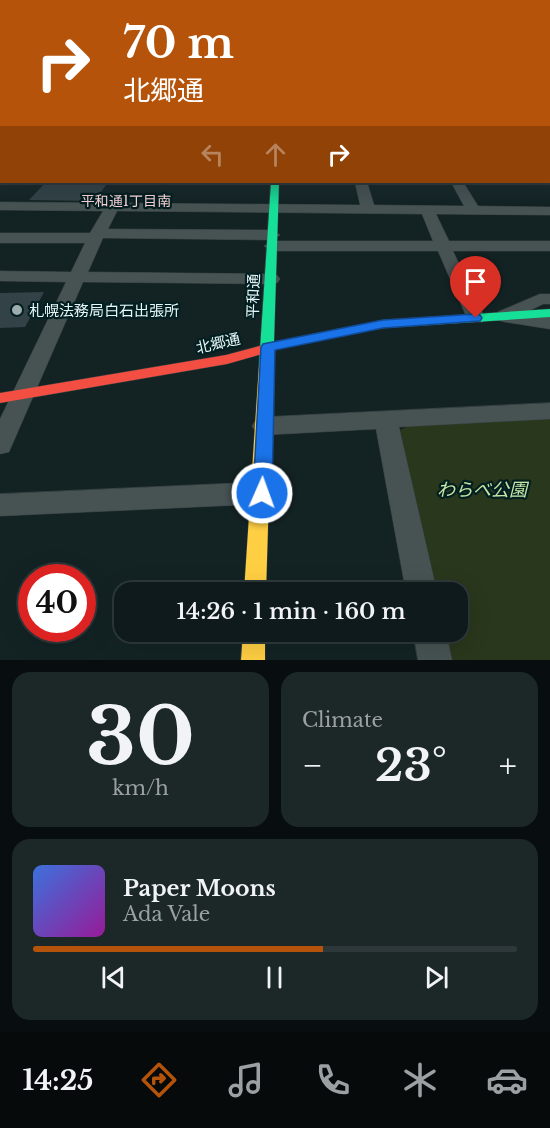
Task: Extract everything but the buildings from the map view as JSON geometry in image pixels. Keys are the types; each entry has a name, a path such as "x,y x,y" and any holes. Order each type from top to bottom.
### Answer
{"street":[{"name":"平和通","path":"256,582 262,493 275,183"},
{"path":"361,183 368,209"},
{"path":"458,183 473,210"},
{"path":"0,206 550,211"},
{"path":"0,446 21,396 112,207"},
{"path":"427,210 476,318"},
{"path":"0,238 97,236 550,246"},
{"path":"0,276 271,279"},
{"path":"504,316 540,299 550,299"},
{"name":"北郷通","path":"0,398 227,359 268,347 383,324 550,313"},
{"path":"504,316 550,323"},
{"path":"264,426 550,411"},
{"path":"386,420 420,582"},
{"path":"0,505 262,493"},
{"path":"253,660 254,642"},
{"path":"431,642 435,660"}],"green space":[{"name":"わらべ公園","path":"550,417 550,660 450,660 446,642 468,642 468,582 433,582 400,430 408,426"}],"traffic: fast":[{"path":"266,365 275,183"},
{"path":"278,345 383,324 550,313"}],"traffic: slow":[{"path":"255,582 266,365"},
{"path":"253,660 254,642"}],"traffic: jam":[{"path":"0,398 227,359 278,345"}],"place":[{"name":"札幌法務局白石出張所","path":"17,310"}],"district":[{"name":"平和通1丁目南","path":"126,201"}],"route":[{"path":"262,493 268,347 383,324 476,318"}]}
